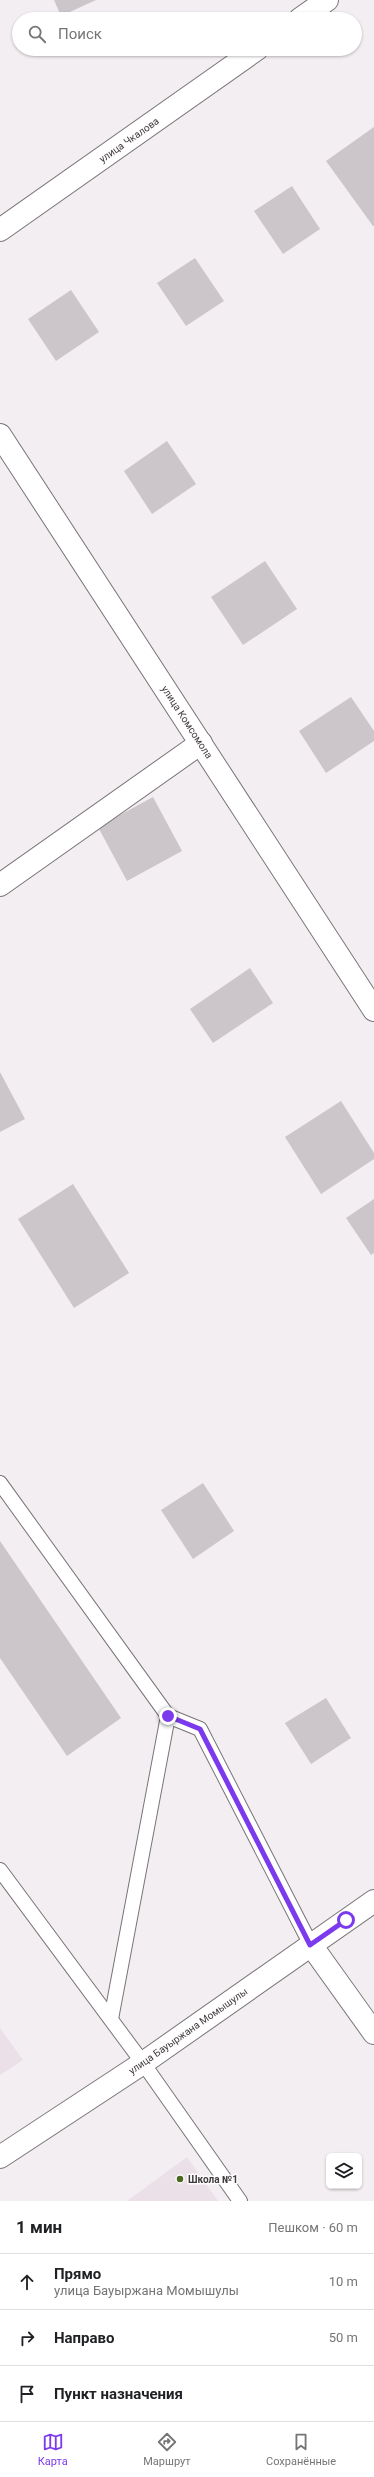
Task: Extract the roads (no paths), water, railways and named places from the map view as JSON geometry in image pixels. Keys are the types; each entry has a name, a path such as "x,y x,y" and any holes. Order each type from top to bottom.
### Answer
{"street":[{"path":"310,12 327,0"},
{"name":"улица Чкалова","path":"0,230 247,56"},
{"name":"улица Комсомола","path":"0,435 374,1010"},
{"path":"0,885 201,743"},
{"name":"улица Бауыржана Момышулы","path":"0,2157 143,2063 374,1901"},
{"path":"310,1945 374,2033"}],"lane":[{"path":"0,1483 168,1716 200,1729 310,1945"},
{"path":"111,2019 168,1716"},
{"path":"0,1870 143,2063 240,2201"}],"place":[{"name":"Школа №1","path":"180,2179"}]}
